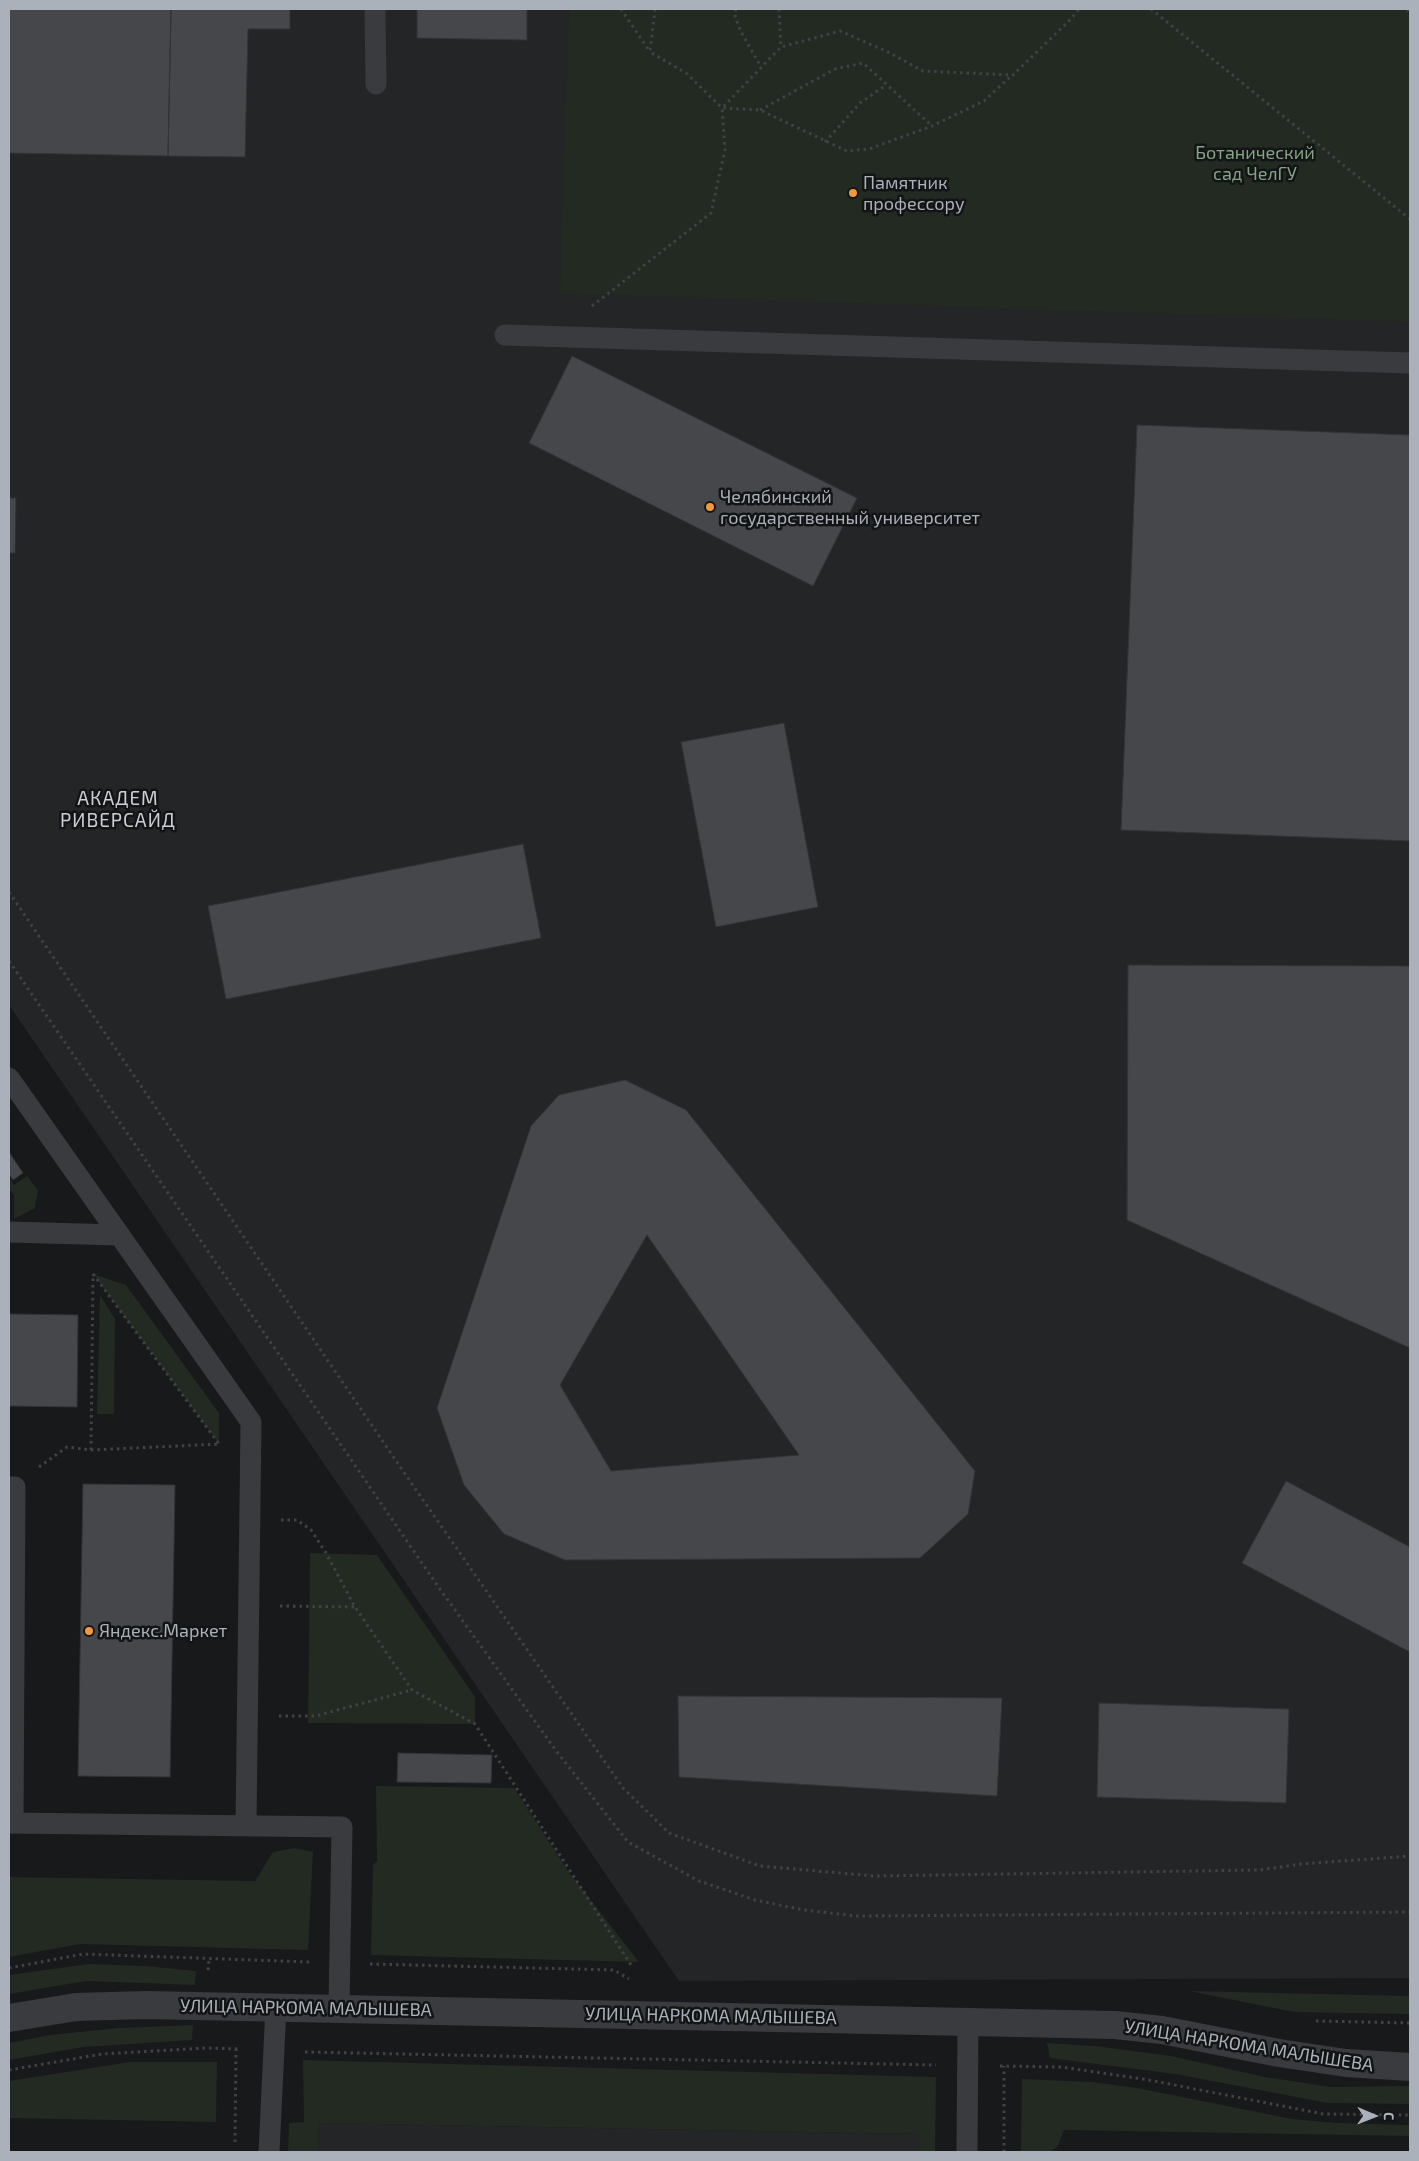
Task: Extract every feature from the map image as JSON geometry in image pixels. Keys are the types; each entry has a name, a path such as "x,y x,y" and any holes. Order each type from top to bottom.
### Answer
{"street":[{"name":"УЛИЦА НАРКОМА МАЛЫШЕВА","path":"9,2018 76,2006 146,2005 1115,2025 1153,2029 1279,2053 1375,2066 1410,2067"}],"lane":[{"path":"375,9 376,84"},
{"path":"505,335 1410,363"},
{"path":"9,1078 118,1235 252,1422 246,1825"},
{"path":"9,1232 118,1235"},
{"path":"12,1487 11,1823 342,1827 339,2008"},
{"path":"269,2152 276,2007"},
{"path":"967,2152 968,2021"}],"path":[{"path":"621,9 650,52 686,73 722,108 760,110 846,151 869,149 932,126 984,101 1071,19 1078,9"},
{"path":"650,52 655,9"},
{"path":"736,9 734,13 740,30 761,67"},
{"path":"779,9 781,47"},
{"path":"1151,9 1410,219"},
{"path":"1407,9 1410,13"},
{"path":"552,337 711,213 725,150 722,108 781,47 840,31 888,52 923,71 1013,75"},
{"path":"760,110 835,69 863,64 885,86 932,126"},
{"path":"825,142 860,102 885,86"},
{"path":"9,892 386,1447 618,1781 669,1833 760,1866 874,1876 1260,1870 1301,1864 1410,1856"},
{"path":"9,961 437,1584 557,1752 628,1842 699,1881 755,1900 804,1910 857,1916 1410,1912"},
{"path":"91,1450 92,1274 219,1444"},
{"path":"12,1487 67,1447 91,1450 219,1444 251,1445"},
{"path":"250,1519 297,1520 310,1530 326,1553 355,1607 412,1690 475,1724 632,1968"},
{"path":"250,1606 355,1607"},
{"path":"248,1715 315,1716 412,1690"},
{"path":"9,2070 102,2054 205,2048 1004,2066 1062,2068 1148,2080 1324,2114 1410,2115"},
{"path":"235,2143 236,2049"},
{"path":"1004,2066 1004,2152"}],"shaded area":[{"name":"Челябинский государственный университет","path":"9,9 1410,9 1410,1978 679,1981 9,1005"},
{"path":"319,2123 920,2134 920,2152 318,2152"}],"green space":[{"name":"Ботанический сад ЧелГУ","path":"569,9 1410,9 1410,322 560,293"},
{"path":"27,1176 38,1190 35,1208 14,1219 14,1195 9,1189 9,1177 14,1185"},
{"path":"93,1274 126,1285 219,1413 219,1444"},
{"path":"100,1295 115,1319 114,1414 97,1414"},
{"path":"310,1553 377,1555 475,1697 475,1724 308,1723"},
{"path":"376,1786 514,1788 568,1871 639,1962 371,1955 373,1865 377,1861"},
{"path":"294,1848 313,1852 308,1950 80,1944 9,1957 9,1877 255,1881 273,1852"},
{"path":"89,1964 145,1966 196,1971 195,1985 86,1981 9,1994 9,1975"},
{"path":"1189,1991 1410,1996 1410,2014 1294,2012"},
{"path":"193,2025 192,2040 83,2047 9,2060 9,2043 50,2035 118,2028"},
{"path":"1047,2043 1095,2046 1171,2056 1265,2077 1331,2087 1410,2086 1410,2104 1328,2103 1175,2074 1050,2058"},
{"path":"303,2060 936,2077 935,2152 920,2152 919,2134 319,2123 318,2152 288,2152 289,2123 304,2122"},
{"path":"130,2062 217,2062 216,2122 9,2118 9,2081"},
{"path":"1022,2079 1092,2082 1137,2088 1292,2119 1337,2123 1410,2125 1410,2136 1064,2130 1058,2146 1050,2152 1021,2152"}],"building":[{"path":"9,9 171,9 168,156 9,153"},
{"path":"171,9 290,9 290,29 248,29 245,157 168,156"},
{"path":"417,9 527,9 527,40 417,38"},
{"path":"572,356 857,498 813,586 529,443"},
{"path":"1137,425 1410,435 1410,841 1121,830"},
{"path":"9,498 16,498 15,553 9,553"},
{"path":"784,723 818,907 716,927 681,742"},
{"path":"523,844 541,938 226,999 208,906"},
{"path":"1128,965 1410,966 1410,1348 1127,1220"},
{"path":"625,1080 686,1110 975,1471 968,1514 920,1558 565,1560 504,1534 464,1485 437,1408 531,1126 559,1095","holes":["647,1235 799,1455 611,1471 560,1385"]},
{"path":"9,1152 23,1173 13,1180 9,1174"},
{"path":"9,1314 78,1315 77,1407 9,1406"},
{"path":"1286,1481 1410,1547 1410,1652 1242,1563"},
{"path":"83,1484 175,1485 170,1777 78,1776"},
{"path":"678,1696 1002,1698 997,1796 679,1777"},
{"path":"1099,1703 1289,1709 1286,1803 1097,1797"},
{"path":"398,1753 492,1755 491,1783 397,1782"}],"place":[{"name":"Памятник профессору","path":"853,193"},
{"name":"Челябинский государственный университет","path":"710,507"},
{"name":"Яндекс.Маркет","path":"89,1631"}],"district":[{"name":"АКАДЕМ РИВЕРСАЙД","path":"118,810"}]}
